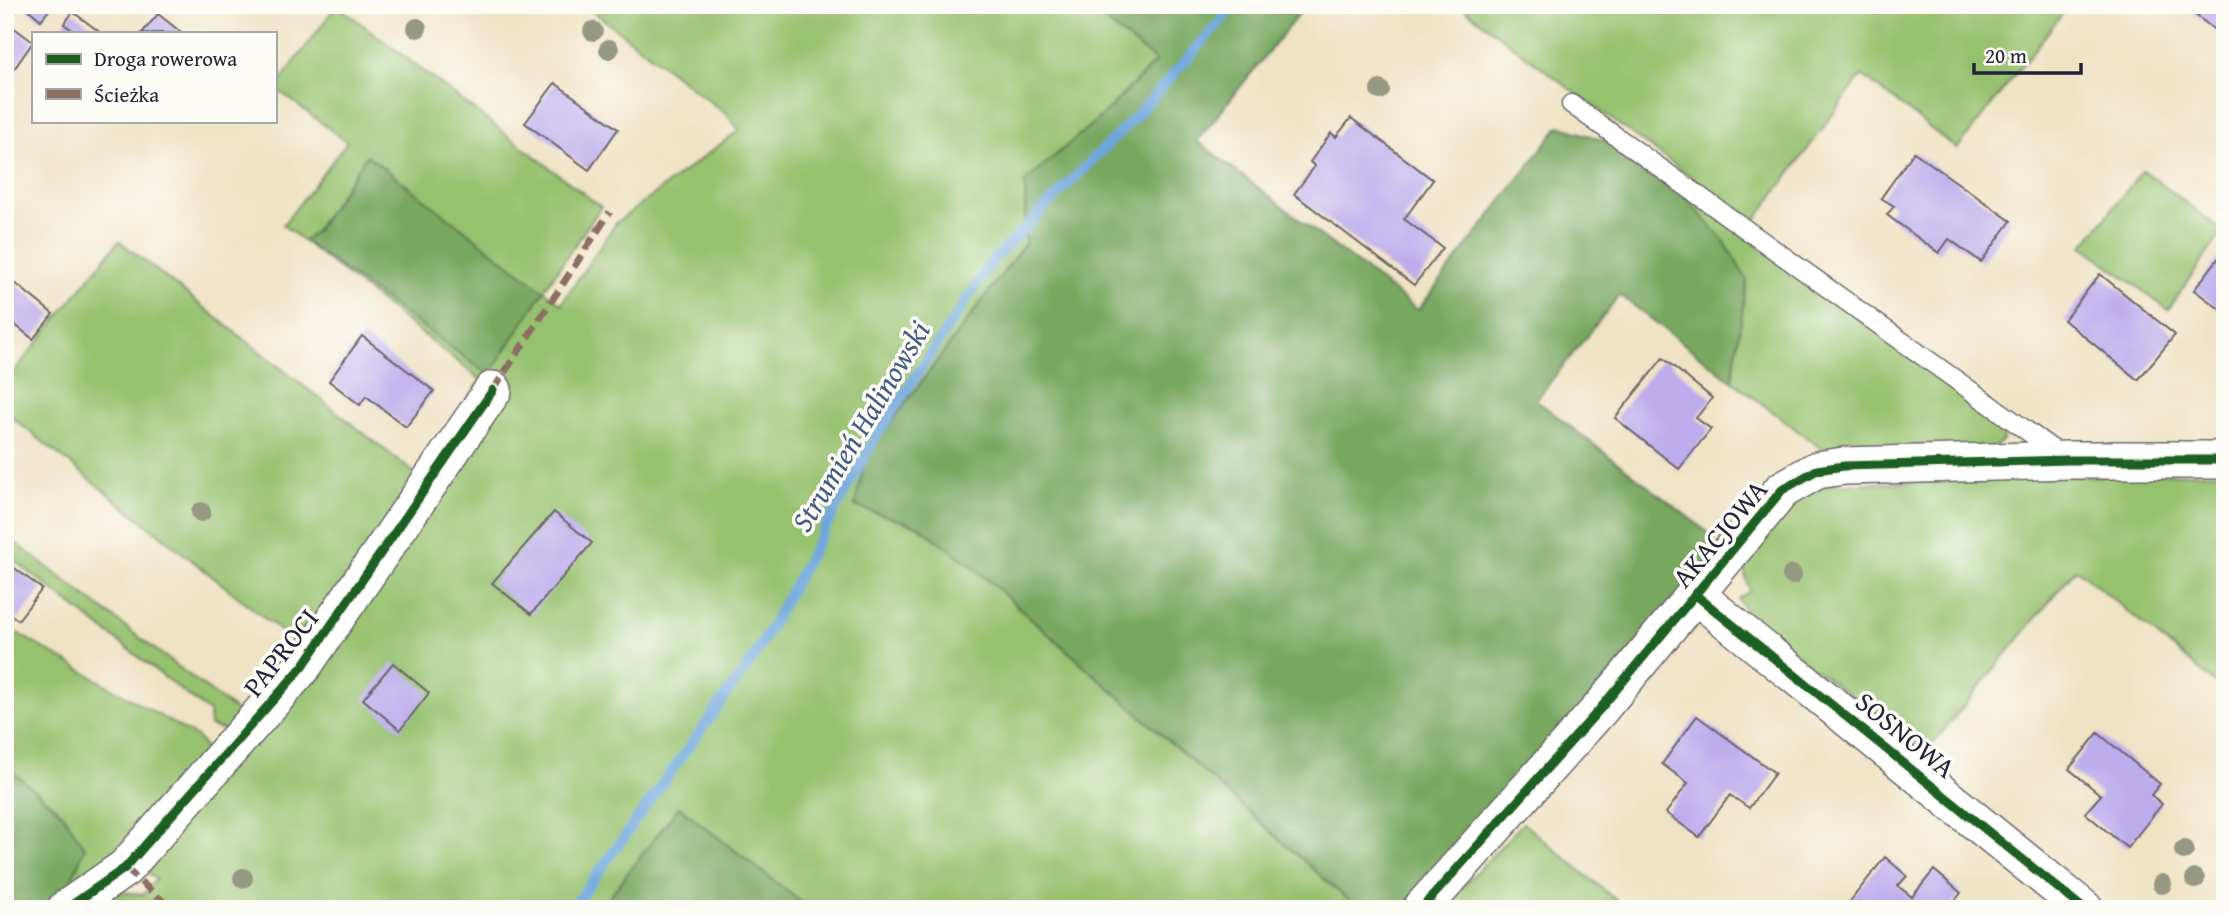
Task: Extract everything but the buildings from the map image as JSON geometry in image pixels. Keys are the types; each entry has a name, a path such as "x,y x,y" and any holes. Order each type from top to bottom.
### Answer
{"street":[{"name":"PAPROCI","path":"66,909 125,868 303,666 493,390"},
{"name":"AKACJOWA","path":"1420,909 1697,596 1783,490 1817,470 1856,465 2068,460 2225,460"},
{"name":"SOSNOWA","path":"1697,596 2084,909"}],"lane":[{"path":"1571,104 2068,460"}],"green space":[{"path":"337,5 601,207 544,290 561,304 616,223 739,130 727,115 585,5 1085,5 1156,61 1107,111 1025,182 1025,243 866,456 855,506 918,526 971,565 1358,909 810,909 679,807 600,909 89,909 119,891 143,895 156,879 139,866 300,646 5,412 5,383 119,241 417,475 481,380 283,225 347,142 276,89","holes":["367,155 489,375 305,241 315,231"]},
{"path":"1085,5 1306,5 1197,141 1418,310 1559,126 1612,143 1674,184 1724,241 1747,280 1732,381 1620,295 1536,400 1714,537 1715,556 1403,909 1358,909 971,565 918,526 855,506 866,456 1025,244 1025,182 1107,111 1156,61"},
{"path":"1459,5 2069,5 1957,149 1862,75 1754,222"},
{"path":"367,155 544,291 489,375 304,241 316,231"},
{"path":"2143,170 2223,231 2168,310 2083,246"},
{"path":"1674,184 1998,420 2004,439 1993,449 1822,449 1732,381 1747,280"},
{"path":"2225,472 2225,691 2076,569 1926,752 1753,623 1738,599 1750,591 1745,570 1748,561 1785,513 1813,485"},
{"path":"5,535 244,717 231,732 210,726 209,712 5,553"},
{"path":"5,626 198,738 211,757 180,795 58,906 62,813 5,766"},
{"path":"5,766 62,813 85,848 59,909 5,909"},
{"path":"679,807 810,909 600,909"},
{"path":"1523,823 1627,909 1441,909"}],"waterway":[{"name":"Strumień Halinowski","path":"572,909 754,657 875,438 992,261 1138,114 1235,5"}],"marked path":[{"path":"493,390 610,212"},
{"path":"125,868 172,909"}],"cycle path":[{"path":"66,909 125,868 303,666 493,390"},
{"path":"1421,909 1600,709 1782,490 1817,470 1844,466 2068,460 2225,460"},
{"path":"1697,596 2084,909"}]}
